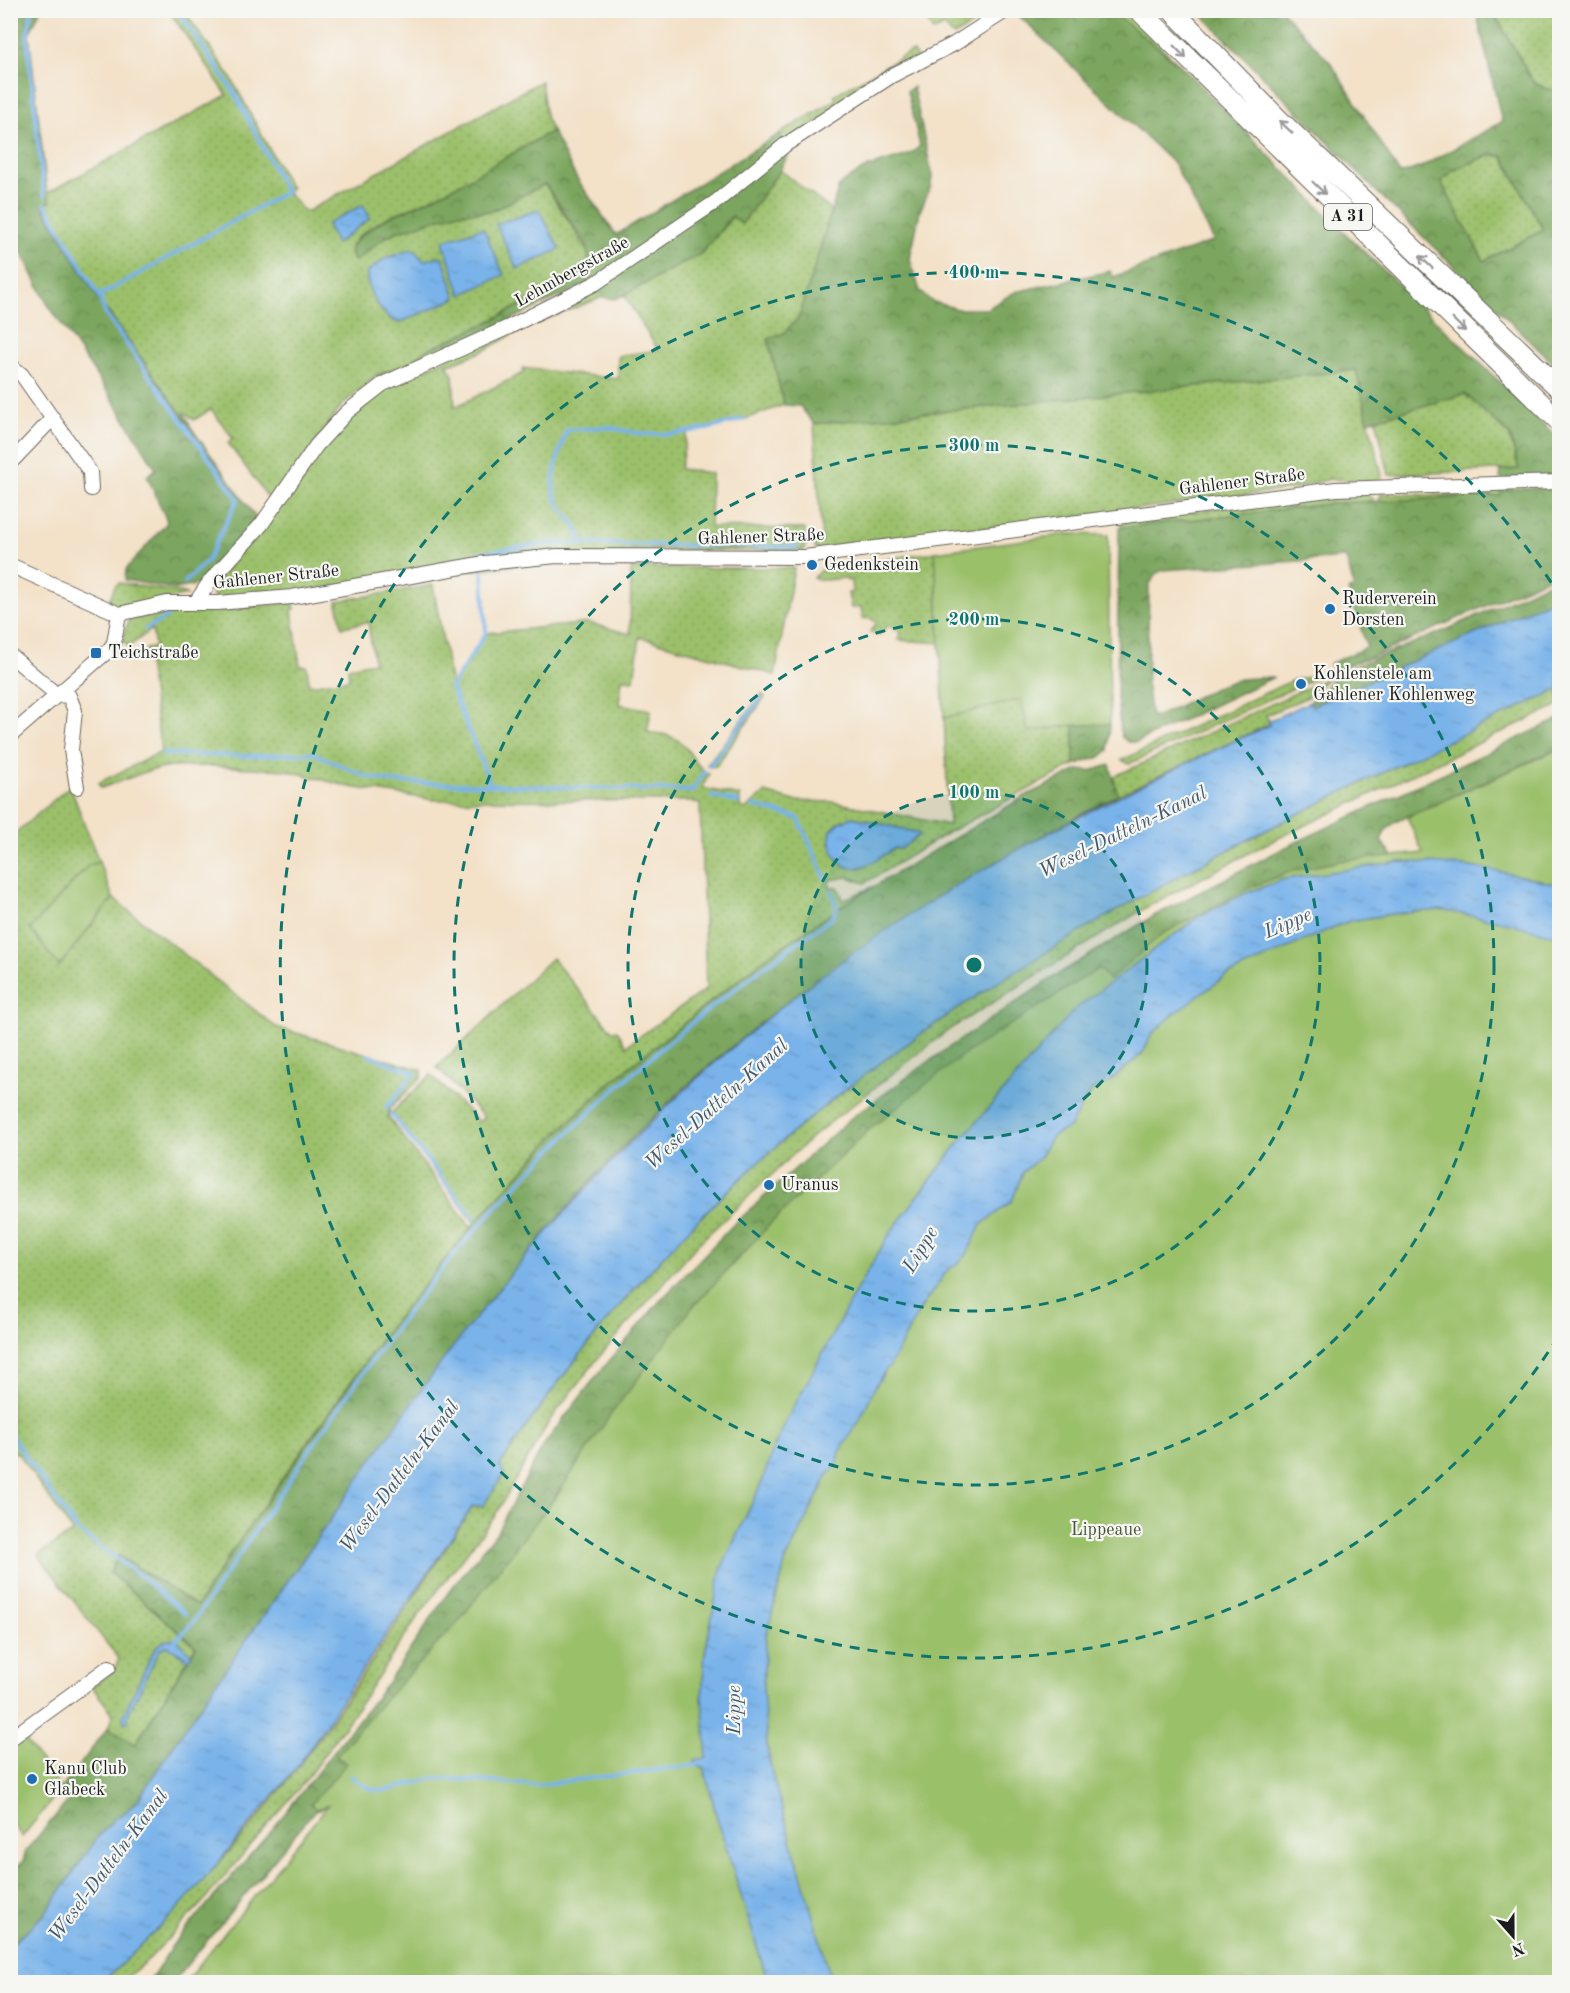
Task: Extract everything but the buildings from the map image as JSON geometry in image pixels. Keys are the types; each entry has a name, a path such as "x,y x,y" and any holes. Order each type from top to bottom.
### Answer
{"highway":[{"name":"A 31","path":"1138,10 1560,422"},
{"name":"A 31","path":"1172,10 1279,120 1560,389"}],"street":[{"name":"Lehmbergstraße","path":"196,602 211,580 261,525 316,446 347,412 383,384 509,327 596,283 717,201 794,139 893,75 954,44 1007,10"},
{"path":"10,365 22,375 90,472 91,489"},
{"path":"13,460 53,418"},
{"name":"Gahlener Straße","path":"119,614 167,603 218,603 292,597 485,563 546,557 805,557 1336,489 1560,482"},
{"path":"10,565 119,614 114,643 109,650 10,736"},
{"path":"10,655 57,694 69,696 75,711 71,750 77,788"},
{"path":"10,1739 109,1667"}],"green space":[{"path":"10,11 40,11 29,34 47,193 51,202 43,204 45,210 97,297 259,522 201,584 175,589 125,580 126,569 167,521 147,476 156,469 113,400 47,303 11,231"},
{"path":"169,11 184,11 230,76 291,189 287,192 303,210 308,211 541,81 546,118 552,131 432,199 381,221 357,238 350,251 351,256 396,232 456,213 482,212 545,184 589,253 589,264 582,272 487,323 427,350 405,365 377,375 342,405 272,503 228,443 233,438 211,409 194,420 186,413 184,414 190,423 188,425 100,298 97,297 43,204 51,202 47,193 227,95"},
{"path":"923,11 977,11 980,20 954,36 944,26 933,32"},
{"path":"1014,11 1111,11 1180,65 1349,237 1559,439 1559,476 1500,479 1501,470 1519,469 1510,435 1465,394 1368,421 1356,370 814,424 800,406 784,405 768,339 784,333 799,317 839,186 864,169 907,155 920,146 907,91 913,87 932,174 931,186 920,211 910,259 920,291 931,301 958,309 987,309 1015,292 1110,271 1113,277 1214,241 1174,164"},
{"path":"1111,11 1124,11 1180,65"},
{"path":"1198,11 1282,11 1331,63 1400,174 1421,167 1502,122 1476,11 1493,11 1533,82 1549,90 1559,89 1559,369 1371,186","holes":["1489,155 1503,156 1543,230 1484,261 1441,182 1452,171"]},
{"path":"1493,11 1559,11 1559,89 1549,90 1533,82"},
{"path":"910,52 914,52 917,58 784,143 779,134 836,100 834,95"},
{"path":"552,131 577,179 616,235 779,134 784,143 702,209 592,281 381,382 377,375 405,365 427,350 487,323 582,272 589,264 586,244 545,184 492,211 456,213 396,232 387,236 355,261 351,256 351,247 360,237 382,221 458,185"},
{"path":"793,146 780,170 742,224 732,216 702,253 615,299 603,297 598,286"},
{"path":"1489,155 1502,156 1544,230 1484,261 1441,182 1452,171"},
{"path":"780,170 830,209 825,239 799,317 784,333 768,339 784,405 734,423 687,433 680,469 711,473 710,527 805,529 806,544 803,551 642,550 283,593 215,598 210,590 342,423 384,389 598,286 603,297 526,327 483,351 447,365 453,375 455,407 523,373 523,368 618,379 618,356 658,350 624,295 702,253 733,216 742,223"},
{"path":"1356,370 1382,475 1381,482 1330,479 1292,489 817,550 813,544 822,543 814,424"},
{"path":"1465,394 1509,435 1519,469 1389,475 1376,419"},
{"path":"1559,487 1559,573 1374,656 1333,670 1329,664 1367,647 1348,590 1354,587 1346,558 1163,570 1157,573 1149,585 1147,688 1151,716 1158,716 1221,685 1240,679 1274,677 1137,742 1128,742 1121,736 1117,698 1119,528 1336,503 1500,496 1501,489"},
{"path":"1501,489 1501,496 1379,501 1381,494 1456,495 1478,490"},
{"path":"1368,493 1374,501 1336,503 1120,528 1122,522 1257,503"},
{"path":"1068,534 1108,535 1110,724 1074,725 1028,732 1021,699 944,718 935,552"},
{"path":"935,552 940,643 898,640 901,633 889,625 879,635 870,632 877,623 870,618 863,619 861,607 851,608 848,593 852,592 851,580 813,578 823,568"},
{"path":"631,568 794,568 775,675 640,637 634,680 622,679 619,704 651,710 647,732 677,739 709,774 702,788 740,796 740,807 746,809 765,793 795,801 834,802 949,825 944,718 1021,699 1028,731 1074,725 1074,765 949,832 865,883 848,877 829,880 830,887 838,887 843,900 872,887 768,956 607,1085 554,1136 475,1223 390,1114 431,1075 479,1122 484,1117 437,1067 552,958 612,1031 617,1030 626,1046 706,989 700,804 685,801 435,800 350,787 286,770 213,766 170,767 148,771 101,788 98,783 161,752 146,649 155,647 152,629 128,647 122,639 129,620 173,608 224,610 293,602 295,609 292,610 300,666 307,666 309,685 349,679 348,667 374,662 368,622 342,627 337,601 433,585 451,685 487,633 589,623 630,634","holes":["853,817 918,833 901,849 895,848 860,868 830,844 831,830 840,822"]},
{"path":"1559,578 1559,597 1312,707 1310,702 1324,690 1335,674 1446,630"},
{"path":"119,583 187,595 123,608 108,603 115,586"},
{"path":"1322,675 1129,764 1122,760 1291,681"},
{"path":"1328,678 1308,697 1266,715 1270,724 1118,795 1113,777"},
{"path":"1559,689 1559,705 1266,844 1145,908 950,1029 813,1136 697,1245 599,1357 550,1420 494,1517 419,1615 305,1781 203,1902 150,1958 121,1982 103,1982 205,1879 276,1796 366,1670 473,1506 482,1506 503,1474 500,1465 568,1370 643,1279 724,1195 767,1155 811,1117 897,1051 986,990 1078,933 1267,830 1364,781"},
{"path":"762,694 765,697 716,766 709,767 707,765"},
{"path":"1559,719 1559,748 1395,822 1385,831 1381,841 1393,856 1107,983 850,1150 733,1263 645,1370 516,1551 433,1782 315,1810 173,1982 146,1982 154,1975 174,1943 271,1831 389,1681 450,1590 495,1535 545,1443 595,1378 659,1302 732,1226 851,1118 942,1052 1055,976 1150,918 1286,847"},
{"path":"1110,724 1108,751 1100,757 1074,765 1074,725"},
{"name":"Lippeaue","path":"1559,749 1559,1982 185,1982 328,1805 316,1809 311,1804 347,1763 336,1757 368,1718 458,1622 557,1495 611,1414 692,1308 773,1221 872,1127 963,1055 1099,968 1109,980 1162,934 1247,889 1292,871 1340,861 1423,853 1407,817"},
{"path":"1110,765 1118,795 974,875 837,965 708,1067 647,1123 590,1182 513,1272 441,1365 199,1708 138,1800 122,1815 117,1816 98,1837 44,1915 11,1945 11,1871 23,1861 26,1850 70,1799 61,1789 108,1728 135,1745 196,1647 110,1572 119,1556 197,1606 230,1554 389,1328 478,1219 554,1136 607,1085 768,956 848,902 1025,796 1078,770 1090,771"},
{"path":"70,786 99,862 88,867 59,966 113,898 276,1027 422,1070 422,1077 390,1108 388,1117 471,1227 329,1413 261,1509 197,1606 119,1556 110,1573 196,1646 135,1745 108,1728 113,1714 92,1687 113,1671 119,1659 38,1555 73,1532 17,1452 11,1454 10,838"},
{"path":"99,862 113,898 59,966 30,929 88,866"},
{"name":"Kanu Club Glabeck","path":"23,1737 61,1789 22,1837 11,1821 10,1746"}],"water":[{"path":"363,205 370,218 336,244 327,224"},
{"path":"539,210 560,249 517,269 496,224"},
{"path":"483,228 504,275 461,295 443,241"},
{"path":"413,249 424,261 440,256 443,258 456,298 399,323 387,315 376,302 369,286 367,272 386,258"},
{"name":"Wesel-Datteln-Kanal","path":"1559,597 1559,689 1364,781 1267,830 1078,933 986,990 897,1051 811,1117 767,1155 683,1236 643,1279 568,1370 500,1465 504,1474 483,1506 473,1506 297,1767 204,1880 170,1917 103,1982 11,1982 11,1945 44,1915 98,1837 117,1816 122,1815 138,1800 223,1673 453,1347 541,1238 588,1186 687,1087 794,997 850,955 950,889 1002,859 1107,802 1270,725 1268,721 1310,702 1312,706"},
{"path":"853,817 919,835 901,849 895,848 870,864 854,868 847,867 833,852 830,838 831,831 840,822"},
{"name":"Lippe","path":"1399,862 1480,868 1559,885 1559,937 1505,922 1440,910 1392,914 1350,921 1226,976 1174,1014 1152,1034 1143,1053 1109,1082 1091,1090 1069,1128 1052,1136 1039,1158 1023,1172 1012,1201 981,1225 966,1256 946,1272 919,1311 890,1366 875,1387 860,1420 840,1452 837,1465 828,1475 786,1560 766,1636 763,1688 767,1746 772,1774 832,1982 768,1982 717,1818 704,1767 694,1766 695,1760 707,1758 702,1697 705,1653 721,1569 762,1482 773,1449 858,1287 890,1233 960,1141 1074,1010 1198,917 1246,893 1285,879"},
{"path":"176,1639 191,1654 191,1657 188,1659 167,1646 160,1649 127,1717 129,1721 124,1723 123,1716 155,1648 164,1641"}],"waterway":[{"path":"32,10 27,37 44,196"},
{"path":"99,296 286,192 234,92 177,10"},
{"path":"45,204 99,296 106,315 238,499 207,561 184,583"},
{"path":"582,544 575,525 559,505 554,492 556,464 567,430 606,427 642,434 671,434 707,429 744,419"},
{"path":"480,555 479,553 553,543 797,547"},
{"path":"483,572 486,633 451,687 491,785"},
{"path":"146,629 168,616"},
{"path":"709,766 761,698"},
{"path":"163,754 249,756 313,753 365,776 392,782 695,791"},
{"path":"692,790 705,772"},
{"path":"711,796 738,802"},
{"path":"753,806 798,818 826,879"},
{"path":"174,1642 190,1626 390,1336 463,1244 547,1154 637,1069 733,991 832,918 837,908 832,891"},
{"path":"368,1055 415,1073 386,1108"},
{"path":"391,1114 475,1220"},
{"path":"10,1434 77,1530 141,1576 185,1614"},
{"path":"351,1776 362,1785 376,1790 388,1790 436,1778 536,1785 697,1765"}],"place":[{"name":"Gedenkstein","path":"812,565"},
{"name":"Ruderverein Dorsten","path":"1330,609"},
{"name":"Teichstraße","path":"96,653"},
{"name":"Kohlenstele am Gahlener Kohlenweg","path":"1301,684"},
{"name":"Uranus","path":"769,1185"},
{"name":"Kanu Club Glabeck","path":"32,1779"}]}
